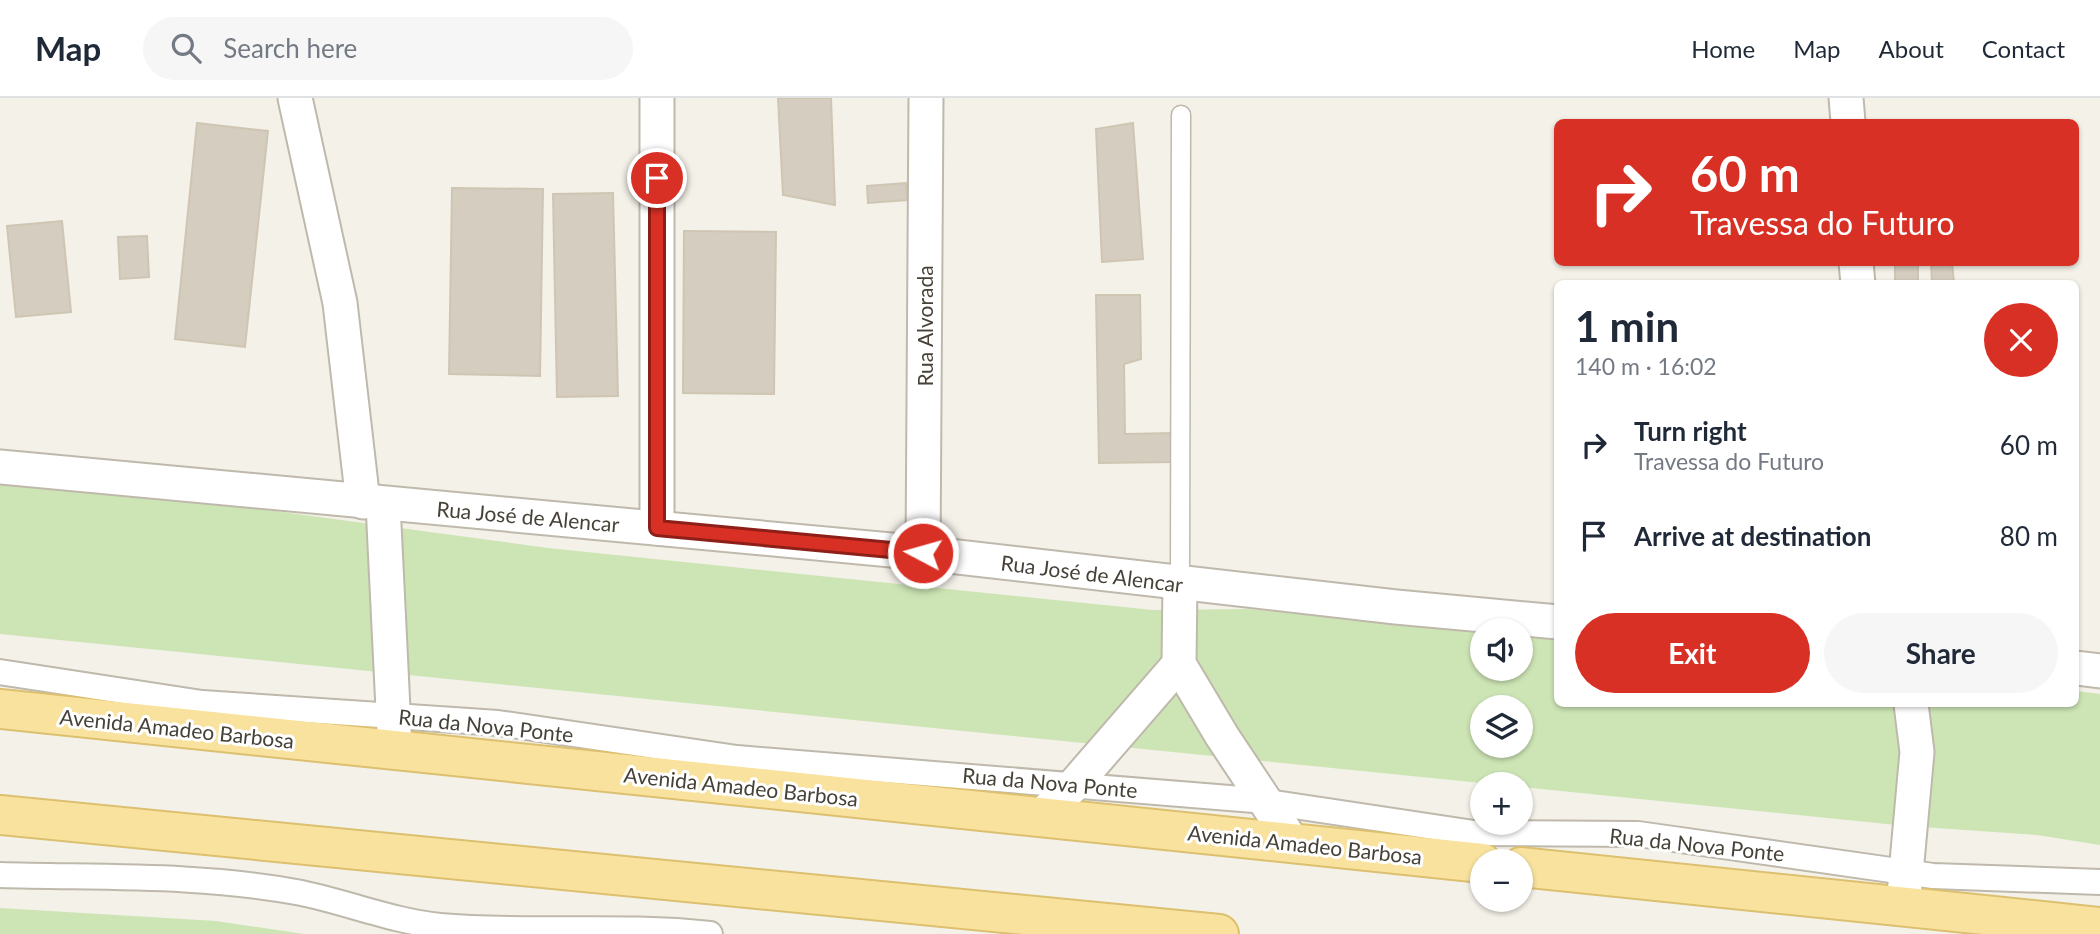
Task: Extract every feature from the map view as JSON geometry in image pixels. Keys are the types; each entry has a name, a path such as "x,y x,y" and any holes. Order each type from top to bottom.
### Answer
{"main road":[{"name":"Avenida Amadeo Barbosa","path":"0,709 394,733 1040,817 1470,862"},
{"path":"0,815 1219,934"},
{"path":"1533,868 1906,889 2100,927"}],"street":[{"path":"295,98 340,303 373,503 394,733"},
{"path":"657,98 657,528"},
{"name":"Rua Alvorada","path":"923,553 926,98"},
{"path":"1846,98 1848,119"},
{"name":"Rua José de Alencar","path":"0,467 923,553 1554,622"},
{"path":"1180,582 1179,664 1222,736 1293,843"},
{"path":"1040,817 1075,783 1179,664"},
{"path":"2079,668 2100,670"},
{"name":"Rua da Nova Ponte","path":"0,672 394,733 498,723 737,758 1075,783 1267,802 1474,833 1638,834 1906,889 2100,882"},
{"path":"1906,889 1917,752 1911,707"},
{"path":"0,874 181,879 295,892 438,926 527,930 677,930 710,934"}],"lane":[{"path":"1180,582 1181,115"}],"green space":[{"path":"0,479 96,487 548,548 1153,610 1248,609 1470,630 1470,681 1533,681 1533,636 1554,639 1554,707 2079,707 2079,691 2100,694 2100,845 2037,835 1906,826 1533,788 1533,772 1470,772 1470,782 0,634"},
{"path":"0,908 216,921 304,934 0,934"}],"building":[{"path":"778,98 831,98 835,205 783,195"},
{"path":"197,123 268,131 245,347 175,339"},
{"path":"1133,123 1143,259 1102,262 1096,129"},
{"path":"906,183 908,200 868,203 867,186"},
{"path":"452,188 543,189 540,376 449,374"},
{"path":"613,193 618,396 557,397 553,194"},
{"path":"62,221 71,312 16,317 7,226"},
{"path":"684,231 776,232 774,394 683,393"},
{"path":"147,236 149,277 120,279 118,237"},
{"path":"1895,266 1918,266 1918,280 1895,280"},
{"path":"1931,266 1952,266 1954,280 1932,280"},
{"path":"1096,295 1140,295 1141,359 1124,364 1125,434 1174,433 1174,462 1099,463"}],"route":[{"path":"657,178 657,528 923,553"}]}
